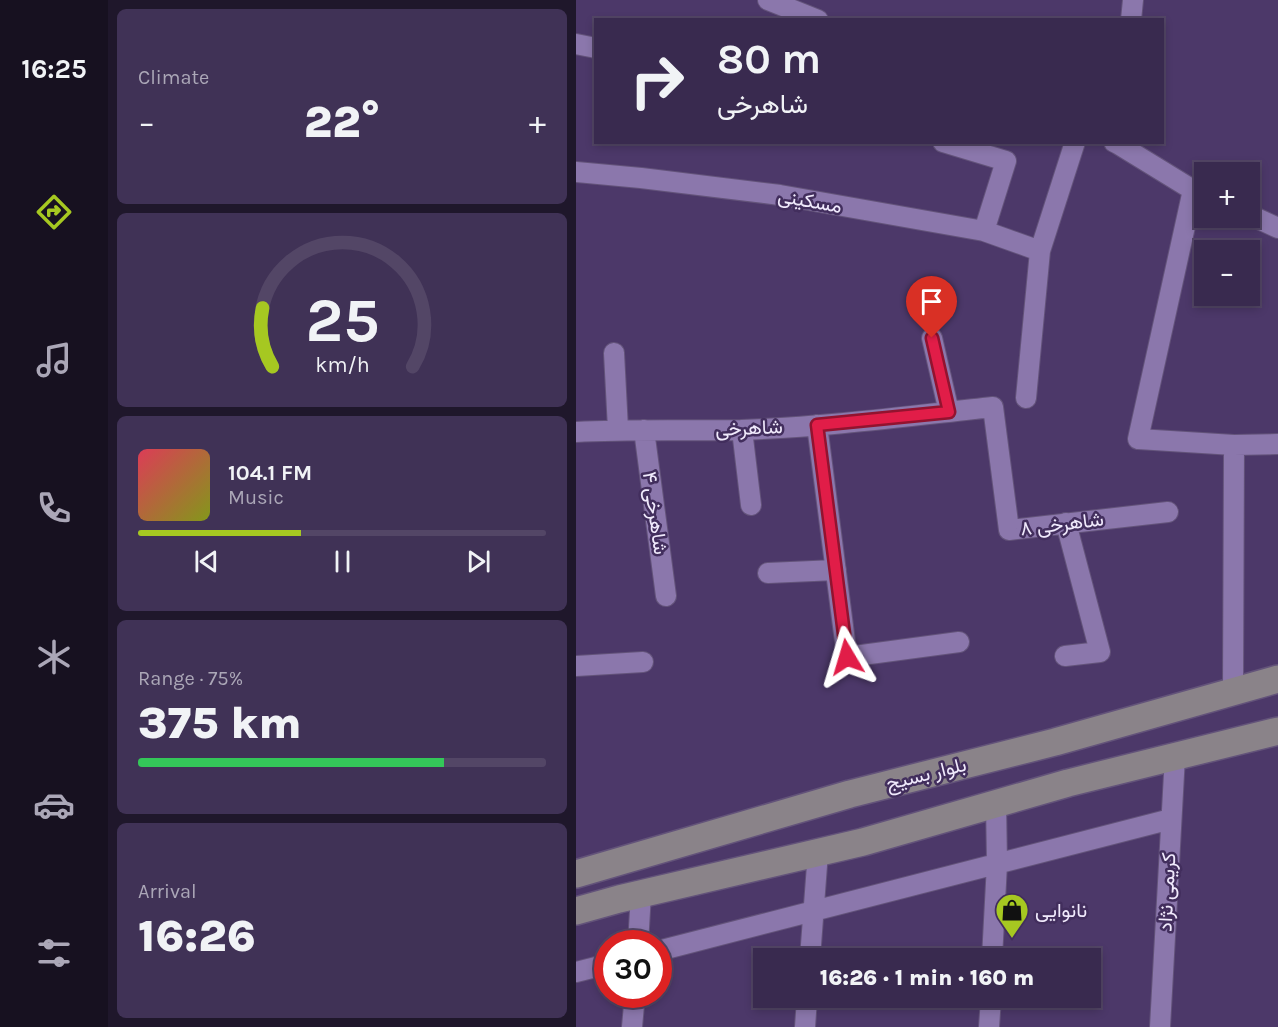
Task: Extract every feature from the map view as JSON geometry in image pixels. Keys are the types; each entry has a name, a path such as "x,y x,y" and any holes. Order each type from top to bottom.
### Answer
{"main road":[{"name":"بلوار بسیج","path":"576,874 850,794 1055,742 1278,679"},
{"path":"576,911 863,842 1068,783 1278,731"}],"street":[{"path":"768,0 815,12"},
{"path":"1131,18 1133,0"},
{"path":"576,44 594,48"},
{"path":"950,144 1006,161 984,231"},
{"path":"1026,398 1040,251 1073,144"},
{"path":"1119,144 1194,190"},
{"name":"مسکینی","path":"576,172 780,195 984,231 1040,251"},
{"path":"1194,213 1138,439 1234,445 1278,444"},
{"path":"1260,220 1278,228"},
{"path":"932,338 949,412"},
{"path":"614,353 618,429"},
{"name":"شاهرخی","path":"576,432 618,429 742,430 817,425 993,407"},
{"name":"شاهرخی ۸","path":"993,407 1009,530 1168,512"},
{"path":"817,425 847,657 959,642"},
{"name":"شاهرخی ۴","path":"644,430 666,596"},
{"path":"742,430 751,505"},
{"path":"1233,692 1234,445"},
{"path":"1065,656 1100,652 1066,524"},
{"path":"768,573 836,570"},
{"path":"576,666 643,662"},
{"name":"کریمی نژاد","path":"1160,1027 1175,756"},
{"path":"993,948 997,864 996,803"},
{"path":"672,947 1171,819"},
{"path":"811,948 818,852"},
{"path":"639,930 641,894"},
{"path":"576,972 594,968"},
{"path":"632,1027 633,1008"},
{"path":"806,1027 807,1008"},
{"path":"989,1027 990,1008"}],"place":[{"name":"نانوایی","path":"1012,939"}],"route":[{"path":"847,657 817,425 949,412 932,338"}]}
